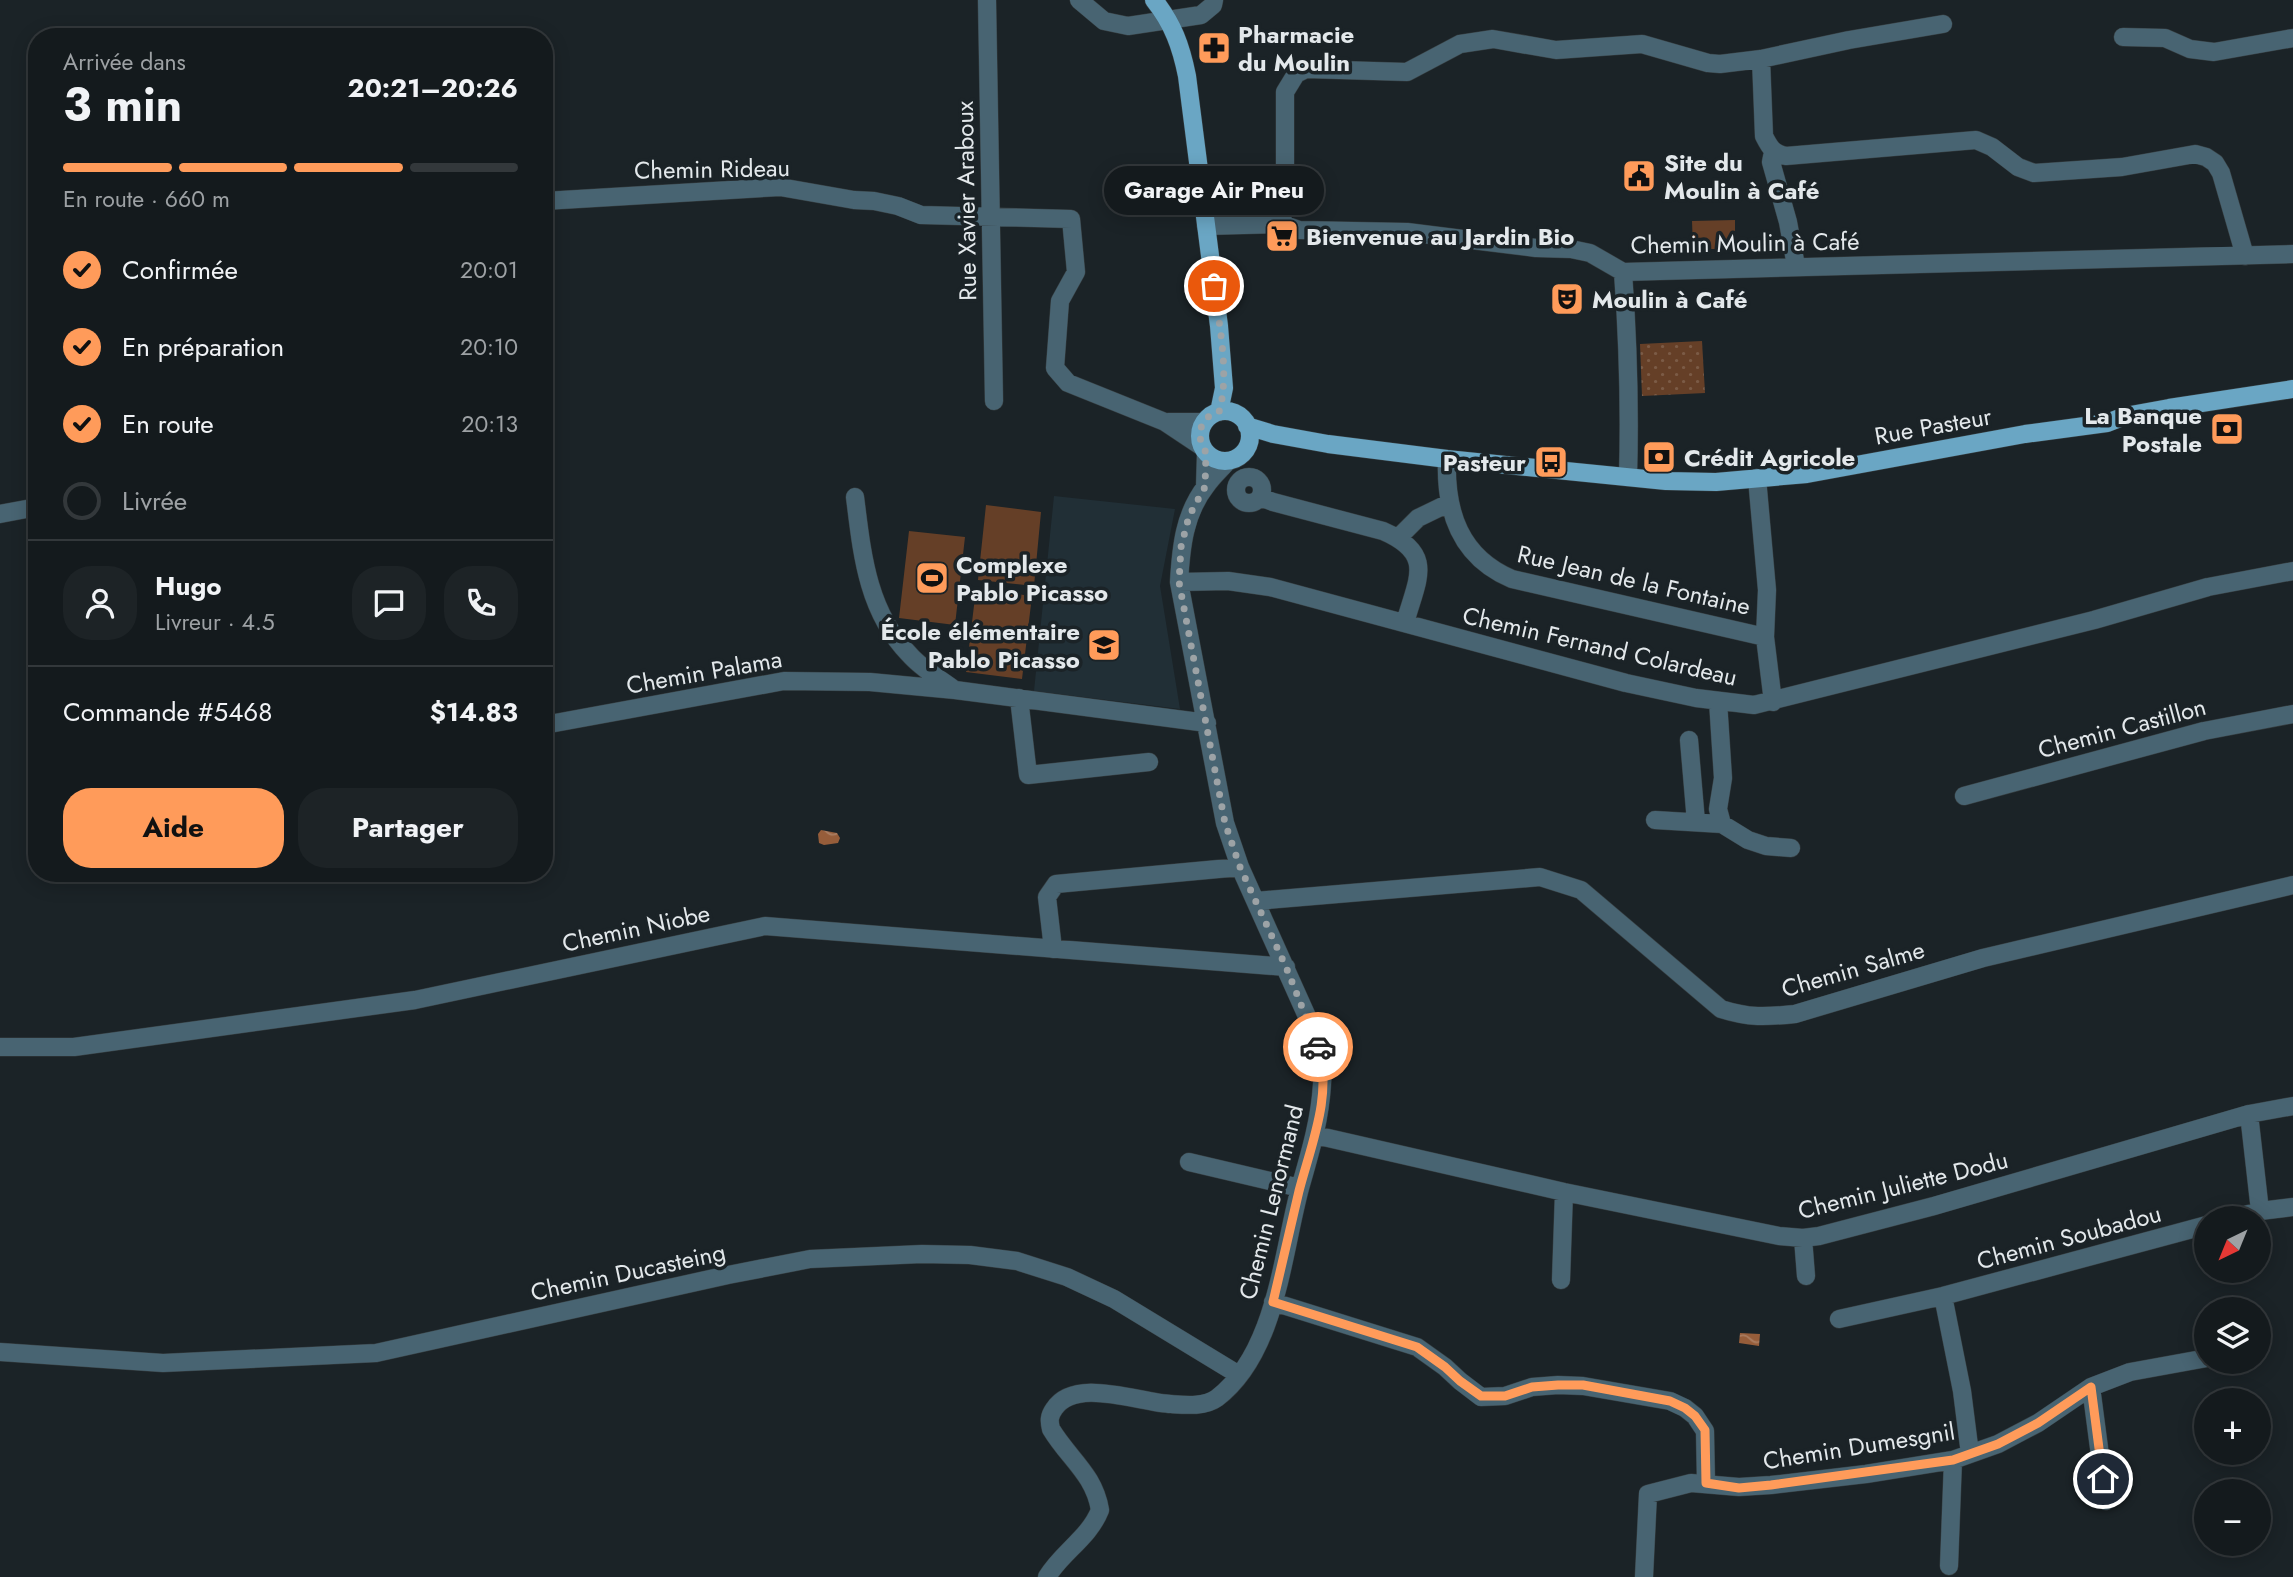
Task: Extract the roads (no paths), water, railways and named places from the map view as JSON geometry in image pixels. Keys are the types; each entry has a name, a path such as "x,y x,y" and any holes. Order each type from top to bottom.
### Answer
{"main road":[{"path":"1154,0 1169,20 1181,47 1187,76 1219,326 1224,388 1219,415"},
{"name":"Rue Pasteur","path":"1247,426 1273,434 1328,444 1447,459 1628,477 1716,482 1807,474 2293,388"},
{"path":"1219,415 1241,417 1247,426 1249,439 1243,453 1228,461 1212,458 1204,449 1200,429 1219,415"},
{"name":"Rue Pasteur","path":"1247,446 1272,443 1328,444"}],"street":[{"name":"Rue Xavier Araboux","path":"987,0 994,401"},
{"path":"1079,0 1104,21 1128,26 1201,15 1213,5 1214,0"},
{"path":"1282,224 1285,92 1296,74 1306,69 1407,72 1460,44 1493,39 1556,50 1642,44 1720,64 1761,59 1943,24"},
{"path":"2123,37 2165,38 2190,49 2214,52 2293,37"},
{"path":"1761,59 1765,136 1773,152 1771,162 1788,222 1796,266"},
{"path":"1773,152 1786,156 1976,140 1992,146 2026,171 2042,174 2122,167 2195,154 2215,163 2221,173 2245,256"},
{"name":"Chemin Rideau","path":"553,200 780,187 874,201 921,215 1071,219 1076,272 1060,301 1055,368 1068,383 1165,422"},
{"name":"Chemin Moulin à Café","path":"1206,226 1282,224 1299,230 1407,232 1536,248 1571,249 1590,253 1623,272 2293,254"},
{"path":"1623,272 1628,341 1628,477"},
{"path":"1165,422 1219,415"},
{"path":"1165,422 1204,449"},
{"name":"Chemin Lenormand","path":"1204,449 1205,487"},
{"name":"Rue Jean de la Fontaine","path":"1447,459 1446,488 1454,520 1470,549 1497,573 1512,579 1765,636"},
{"name":"Chemin Lenormand","path":"1047,1577 1057,1562 1087,1533 1100,1510 1097,1492 1088,1476 1051,1429 1051,1413 1059,1402 1081,1393 1113,1394 1168,1404 1198,1405 1213,1401 1227,1390 1258,1344 1273,1302 1315,1135 1323,1082 1322,1060 1314,1032 1240,867 1225,823 1179,582 1181,547 1189,516 1205,487 1228,461"},
{"path":"1757,478 1767,590 1765,636 1773,702"},
{"path":"855,496 864,566 879,611 894,638 910,656 955,690"},
{"path":"1260,497 1383,531 1398,538 1417,556 1419,570 1405,623"},
{"path":"1398,538 1418,518 1449,503"},
{"path":"0,514 28,509"},
{"name":"Chemin Fernand Colardeau","path":"1179,582 1250,583 1626,683 1741,705 1773,702 2094,620 2208,586 2293,571"},
{"path":"904,685 910,656"},
{"name":"Chemin Palama","path":"553,723 784,681 870,682 955,690 1207,723"},
{"path":"1019,698 1028,775 1149,762"},
{"path":"1718,701 1723,778 1718,809 1722,824"},
{"name":"Chemin Castillon","path":"1964,796 2203,731 2293,714"},
{"path":"1689,740 1696,822"},
{"path":"1655,820 1722,824 1757,843 1790,848"},
{"path":"1053,949 1047,897 1056,884 1240,867"},
{"name":"Chemin Salme","path":"1256,901 1540,877 1581,890 1721,1009 1763,1018 1795,1014 1983,958 2293,885"},
{"name":"Chemin Niobe","path":"0,1046 74,1047 415,1000 765,926 1286,967"},
{"name":"Chemin Juliette Dodu","path":"1315,1135 1564,1192 1779,1236 1803,1238 1934,1206 2249,1114 2293,1106"},
{"path":"2249,1114 2259,1206"},
{"path":"1189,1162 1300,1188"},
{"path":"1561,1280 1564,1192"},
{"path":"2272,1210 2293,1207"},
{"name":"Chemin Soubadou","path":"1839,1319 1943,1296 2194,1228"},
{"path":"1803,1238 1806,1276"},
{"name":"Chemin Ducasteing","path":"0,1352 163,1363 376,1353 810,1259 922,1254 970,1255 1017,1261 1067,1277 1114,1299 1239,1375"},
{"path":"1943,1296 1962,1391 1970,1454"},
{"path":"1273,1302 1417,1347 1481,1396 1505,1396 1532,1387 1583,1385 1670,1401 1695,1416 1705,1430 1706,1483"},
{"name":"Chemin Dumesgnil","path":"1644,1577 1648,1494 1691,1483 1739,1488 1953,1460 1998,1444 2038,1423 2091,1387 2130,1373 2194,1361"},
{"path":"2091,1387 2106,1501"},
{"path":"1949,1566 1953,1460"}],"water":[{"path":"821,830 837,833 840,838 838,843 819,843 818,834"},
{"path":"1740,1333 1760,1334 1759,1346 1739,1343"}],"place":[{"name":"Pharmacie du Moulin","path":"1214,48"},
{"name":"Site du Moulin à Café","path":"1639,176"},
{"name":"Bienvenue au Jardin Bio","path":"1282,236"},
{"name":"Garage Air Pneu","path":"1214,286"},
{"name":"Moulin à Café","path":"1567,299"},
{"name":"La Banque Postale","path":"2227,429"},
{"name":"Crédit Agricole","path":"1659,457"},
{"name":"Pasteur","path":"1551,462"},
{"name":"Complexe Pablo Picasso","path":"932,578"},
{"name":"École élémentaire Pablo Picasso","path":"1104,645"}]}
